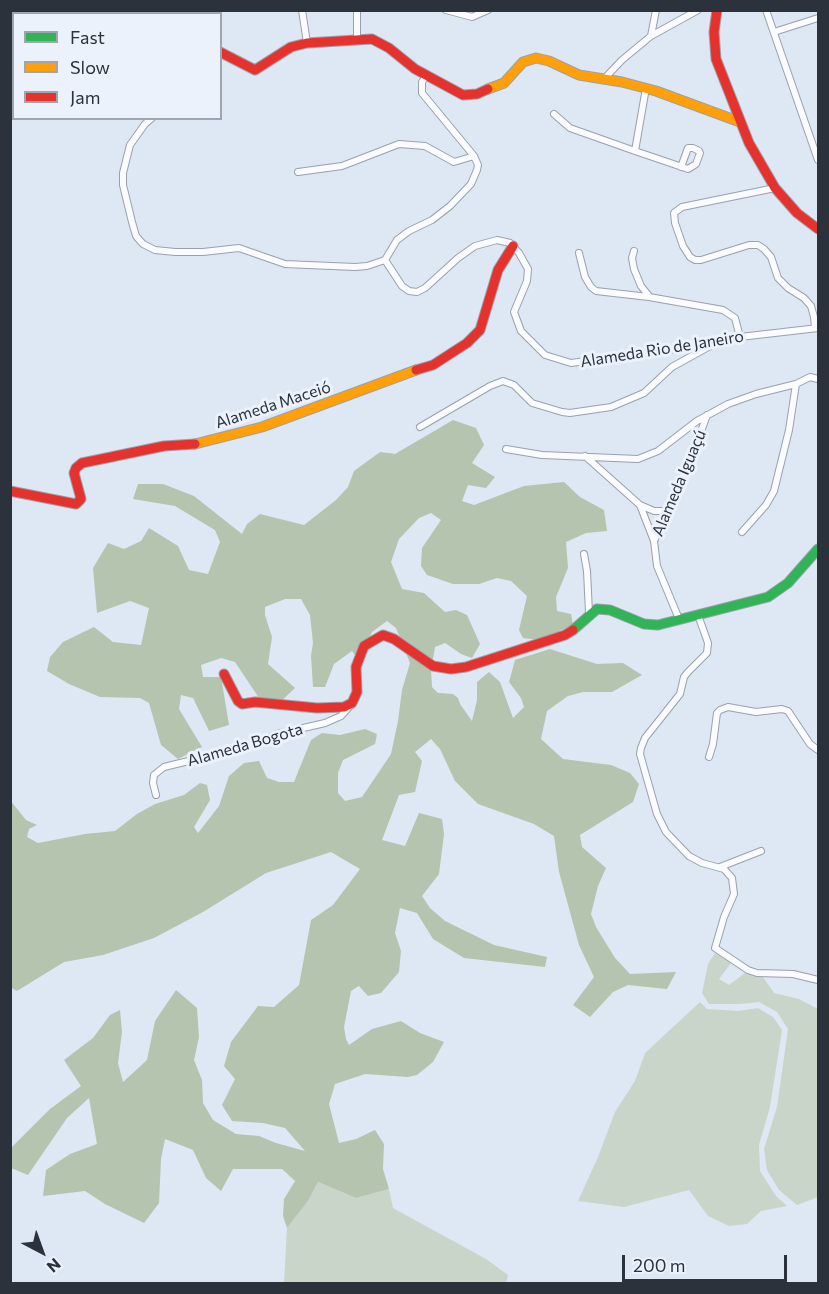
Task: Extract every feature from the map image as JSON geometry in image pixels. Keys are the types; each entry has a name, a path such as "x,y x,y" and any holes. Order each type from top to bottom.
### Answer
{"street":[{"path":"302,10 307,43"},
{"path":"357,10 357,39"},
{"path":"446,10 472,17 488,10"},
{"path":"651,36 656,10"},
{"path":"603,80 622,60 651,36 698,10"},
{"path":"717,10 714,40 716,58 740,122 759,163 775,188 797,213 819,229"},
{"path":"766,10 819,160"},
{"path":"774,32 819,18"},
{"path":"222,53 253,70 258,69 285,50 307,43 372,39 457,93 472,94 504,83 523,62 536,58 579,75 646,88 740,122"},
{"path":"150,120 130,145 126,157 123,185 136,236 143,244 155,250 175,252 239,248 275,262 360,267 385,260 397,240 444,212 471,184 477,170 478,165 474,156 422,93 422,82 427,75"},
{"path":"635,151 646,88"},
{"path":"554,114 570,128 681,166"},
{"path":"298,172 342,166 399,144 425,146 454,162 474,156"},
{"path":"775,188 682,207 673,215 683,246 690,257 695,260 749,245 764,249 771,257 778,278 809,303 817,328"},
{"path":"385,260 402,286 409,291 417,292 425,288 475,246 497,240 513,246"},
{"name":"Alameda Rio de Janeiro","path":"513,246 526,263 528,276 516,308 516,319 521,331 526,338 552,359 562,362 579,363 713,344 740,337 817,328"},
{"name":"Alameda Maceió","path":"10,491 76,504 81,499 74,473 82,463 135,454 164,446 204,443 262,427 433,365 467,343 480,330 498,270 513,246"},
{"path":"634,251 632,258 634,269 641,286 649,297"},
{"path":"579,253 582,271 594,290 649,297 729,312 738,323 740,337"},
{"path":"420,427 503,381 514,385 532,403 562,412 570,413 619,405 644,393 672,367 713,344"},
{"path":"506,449 529,454 628,459 645,457 658,451 708,415 728,404 796,384 819,372"},
{"path":"810,377 819,379"},
{"path":"742,532 766,506 774,491 789,430 796,384"},
{"name":"Alameda Iguaçú","path":"679,619 657,566 654,542 708,415"},
{"path":"585,456 640,505 654,511 668,511"},
{"path":"640,505 654,542"},
{"path":"224,674 238,701 242,704 255,702 317,708 344,707 352,703 357,692 356,668 363,648 383,635 394,639 433,666 451,669 476,664 565,636 576,628 589,613 597,609 606,609 636,622 652,625 768,597 788,583 819,549"},
{"path":"584,554 589,613"},
{"path":"698,615 708,643 707,652 688,672 680,694 645,738 640,754 662,827 689,856 729,873 735,889 715,948 748,970 757,973 793,974 819,980"},
{"name":"Alameda Bogota","path":"156,795 154,776 164,767 241,748 277,734 325,723 341,716 352,703"},
{"path":"709,757 717,713 728,707 756,712 782,709 788,711 810,744 819,750"},
{"path":"719,867 761,850"}],"shaded area":[{"path":"715,953 731,963 719,979 729,985 745,973 763,977 774,993 799,999 818,1009 818,1197 797,1205 779,1190 767,1170 764,1149 777,1107 788,1029 777,1012 759,1002 709,1004 702,993 708,964"},
{"path":"700,1002 707,1009 738,1011 758,1008 773,1017 782,1030 770,1107 759,1145 760,1171 776,1196 787,1206 761,1211 747,1224 729,1226 708,1216 689,1190 624,1207 578,1201 615,1112 635,1081 645,1053"},
{"path":"318,1182 356,1198 389,1189 393,1208 486,1259 508,1275 506,1284 284,1284 287,1228 308,1201"}],"green space":[{"path":"453,420 476,428 484,445 472,463 495,477 486,488 468,485 462,501 474,505 524,486 564,482 580,497 604,510 607,531 586,533 566,542 568,568 556,597 557,611 571,614 573,625 539,640 523,638 519,630 527,596 511,581 497,578 479,584 453,584 427,575 421,566 422,548 441,520 431,513 419,518 399,539 391,562 402,589 424,593 445,612 456,610 467,615 480,644 472,658 461,654 445,643 435,647 431,670 432,687 438,693 453,694 458,698 472,721 477,700 477,682 489,672 500,682 513,718 524,707 521,698 509,682 515,660 550,649 597,664 623,663 642,675 612,692 583,692 568,696 547,711 541,739 563,759 611,765 630,773 639,784 633,802 580,835 582,847 606,868 598,886 591,914 596,927 615,958 630,974 676,972 667,989 628,985 613,992 590,1017 573,1005 594,977 579,945 559,872 554,836 534,824 478,804 455,781 440,749 431,739 415,752 422,761 415,792 399,795 382,840 405,846 419,813 442,819 444,834 439,874 422,896 430,908 445,921 494,945 547,957 545,967 464,958 433,939 417,913 400,908 395,933 401,951 399,972 381,993 368,996 359,986 351,991 344,1027 346,1039 349,1045 372,1029 401,1021 420,1033 444,1042 433,1062 417,1075 408,1077 365,1074 335,1084 329,1104 339,1143 356,1139 375,1130 384,1144 383,1169 389,1189 356,1198 318,1182 308,1201 287,1228 283,1216 284,1199 295,1181 282,1169 233,1169 221,1191 206,1178 193,1150 165,1139 161,1159 159,1203 144,1223 105,1204 85,1191 43,1196 46,1170 70,1154 97,1144 89,1098 67,1118 28,1175 11,1168 11,1148 50,1109 81,1086 64,1060 93,1038 110,1015 120,1010 122,1032 118,1063 123,1082 147,1060 155,1021 176,990 197,1008 199,1037 194,1060 202,1080 203,1103 213,1120 236,1134 259,1136 305,1151 285,1128 263,1123 232,1121 222,1105 235,1079 224,1066 231,1042 258,1006 274,1007 299,985 311,920 333,905 360,869 331,852 266,873 203,912 154,938 103,955 64,962 17,991 10,987 10,800 26,820 37,825 29,829 27,837 38,843 115,831 137,814 155,804 184,795 200,783 207,785 210,800 194,827 198,833 219,806 229,776 244,763 259,761 267,778 279,782 294,782 311,740 322,733 340,735 365,729 377,734 375,744 343,760 338,773 338,793 345,801 362,797 391,754 402,690 410,663 396,628 387,621 372,632 359,661 352,651 334,664 325,687 313,687 311,656 313,643 310,615 301,599 285,599 265,607 265,615 272,637 268,664 295,688 277,705 259,698 235,662 221,658 201,665 203,677 221,677 229,725 209,731 193,698 181,695 179,709 202,747 178,759 161,745 149,703 140,698 100,697 69,684 47,671 50,657 63,642 94,627 113,642 141,645 149,608 130,601 97,613 93,568 108,543 124,549 141,541 149,528 178,546 189,570 208,574 220,542 215,530 175,506 133,499 138,484 163,484 194,496 242,534 247,524 260,514 304,525 336,500 348,487 354,471 380,452 395,454"}],"traffic: fast":[{"path":"573,630 597,609 610,610 644,624 658,625 768,597 788,583 818,549"}],"traffic: slow":[{"path":"488,89 504,83 523,62 536,58 549,61 579,75 622,82 656,91 740,122"},
{"path":"195,444 262,427 416,370"}],"traffic: jam":[{"path":"717,10 714,32 716,59 749,143 775,188 797,213 818,229"},
{"path":"222,53 255,70 291,47 307,43 372,39 389,48 415,69 463,95 477,94 488,89"},
{"path":"416,370 433,365 467,343 480,330 498,270 513,246"},
{"path":"10,491 76,504 81,499 74,473 82,463 164,446 195,444"},
{"path":"224,674 238,701 242,704 255,702 317,708 344,707 352,703 357,692 356,667 364,646 383,635 394,639 433,666 451,669 466,667 565,635 573,630"}]}
